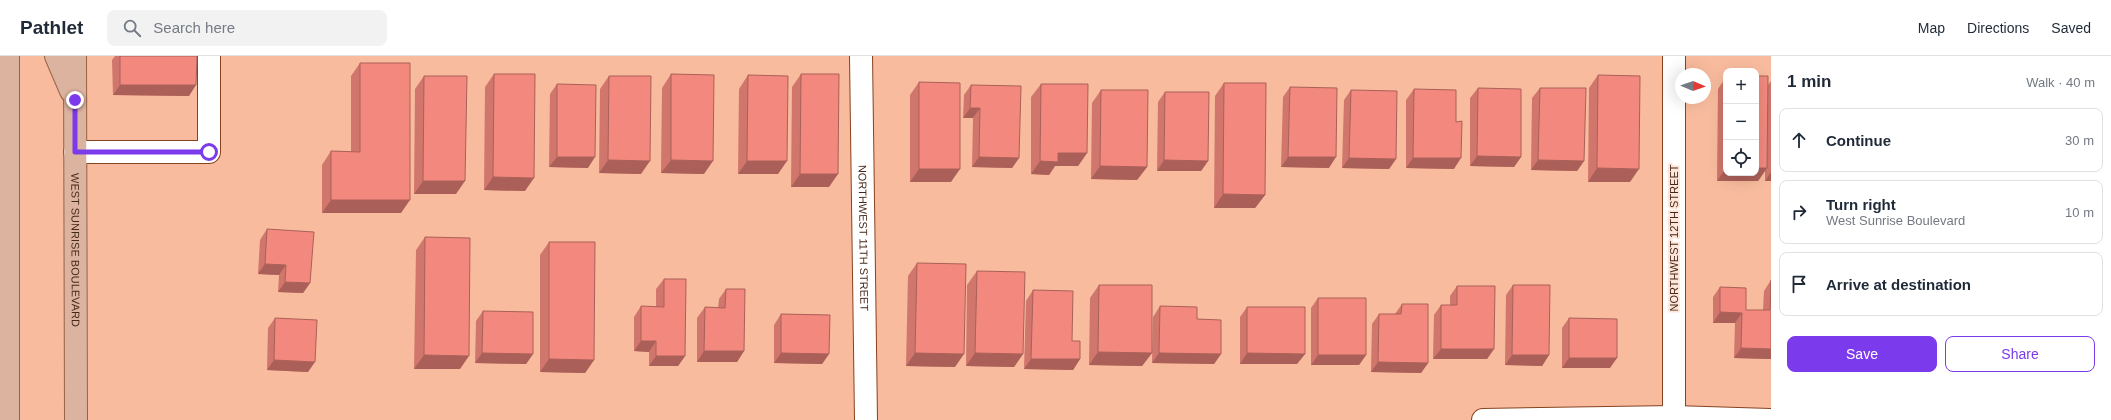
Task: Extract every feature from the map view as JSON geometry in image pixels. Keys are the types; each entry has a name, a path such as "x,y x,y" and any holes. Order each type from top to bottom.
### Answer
{"main road":[{"path":"8,56 4,221 8,420"},
{"path":"56,56 75,100"},
{"name":"WEST SUNRISE BOULEVARD","path":"75,56 76,420"}],"street":[{"path":"75,152 209,152 209,56"},
{"name":"NORTHWEST 11TH STREET","path":"861,56 866,420"},
{"name":"NORTHWEST 12TH STREET","path":"1674,56 1674,419"},
{"path":"1483,420 1770,420"}],"building":[{"path":"120,56 197,56 196,85 120,85"},
{"path":"360,63 410,63 410,200 331,200 331,151 360,152"},
{"path":"494,74 535,74 534,178 493,177"},
{"path":"671,74 714,75 713,161 671,160"},
{"path":"801,74 839,74 838,174 800,174"},
{"path":"748,75 788,76 787,161 747,161"},
{"path":"1598,75 1640,76 1639,169 1597,168"},
{"path":"424,76 467,76 465,181 423,181"},
{"path":"609,76 651,76 650,161 608,160"},
{"path":"1759,76 1768,76 1767,168 1759,168"},
{"path":"919,82 960,83 960,169 919,169"},
{"path":"1224,83 1266,83 1265,195 1223,194"},
{"path":"557,84 596,85 595,157 557,157"},
{"path":"1041,84 1088,84 1087,153 1058,153 1058,162 1040,161"},
{"path":"971,85 1021,86 1019,158 979,157 980,108 970,108"},
{"path":"1290,87 1337,88 1336,157 1288,157"},
{"path":"1478,88 1521,89 1521,157 1477,156"},
{"path":"1540,88 1586,88 1584,161 1538,160"},
{"path":"1414,89 1456,90 1456,122 1462,121 1461,158 1413,158"},
{"path":"1101,90 1148,90 1147,167 1100,166"},
{"path":"1351,90 1397,91 1396,159 1349,158"},
{"path":"1165,92 1209,92 1208,161 1164,160"},
{"path":"267,229 314,232 310,283 285,282 286,265 265,264"},
{"path":"425,237 470,238 469,356 424,355"},
{"path":"549,242 595,242 594,360 549,359"},
{"path":"917,263 966,264 964,354 915,353"},
{"path":"977,271 1025,272 1023,354 975,353"},
{"path":"664,279 686,279 685,356 656,356 656,341 641,341 641,306 664,307"},
{"path":"1771,280 1771,349 1741,348 1742,313 1720,312 1720,287 1746,288 1746,310 1770,310"},
{"path":"1099,285 1152,285 1152,353 1098,352"},
{"path":"1513,285 1550,285 1549,355 1512,355"},
{"path":"1457,286 1495,286 1494,349 1441,349 1441,305 1457,305"},
{"path":"726,289 745,289 744,351 704,351 705,307 725,308"},
{"path":"1033,290 1073,291 1072,341 1080,341 1080,359 1031,359"},
{"path":"1318,298 1366,298 1366,355 1318,355"},
{"path":"1402,304 1428,304 1428,363 1378,362 1379,314 1401,314"},
{"path":"1160,306 1197,307 1197,319 1221,320 1221,354 1159,353"},
{"path":"1247,307 1305,307 1305,354 1247,353"},
{"path":"483,311 533,312 533,354 482,353"},
{"path":"781,314 830,315 829,354 781,353"},
{"path":"275,318 317,320 315,362 274,360"},
{"path":"1569,318 1617,319 1617,358 1569,358"}],"route":[{"path":"75,100 75,152 209,152"}]}
